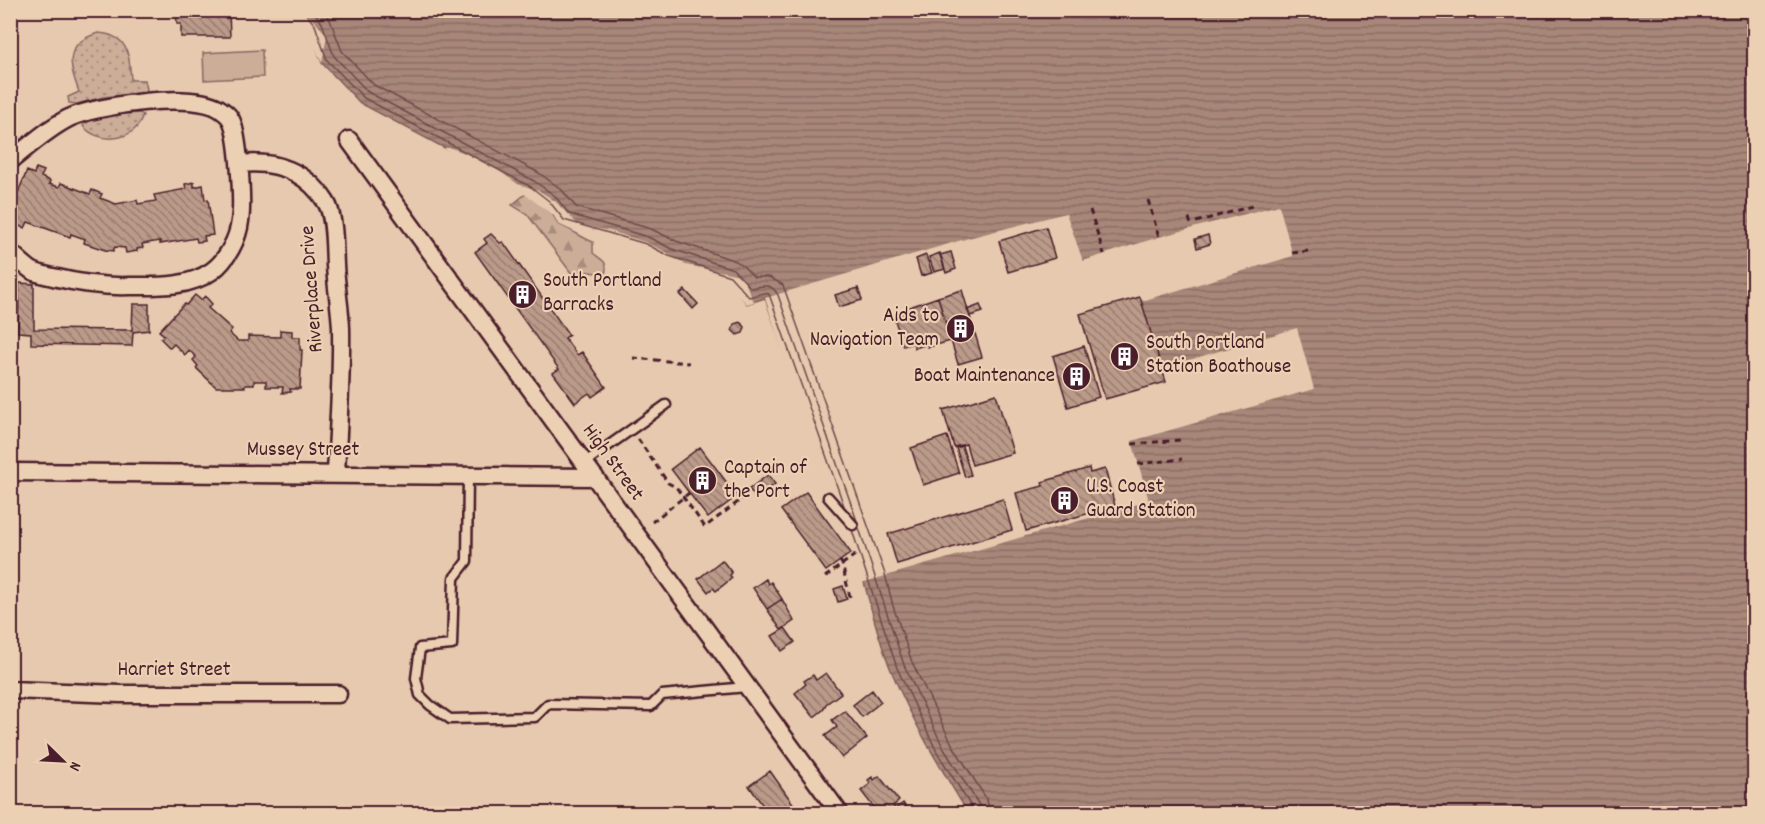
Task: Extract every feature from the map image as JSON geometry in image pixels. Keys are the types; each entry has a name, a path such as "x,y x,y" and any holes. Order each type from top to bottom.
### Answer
{"street":[{"path":"10,161 42,135 68,119 92,109 165,101 203,102 219,108 231,119 240,164 240,222 235,240 222,263 211,272 187,282 167,286 102,286 72,282 32,271 10,252"},
{"name":"High Street","path":"349,140 840,813"},
{"name":"Riverplace Drive","path":"240,164 259,162 285,168 311,183 327,204 332,225 341,326 336,474"},
{"name":"Mussey Street","path":"10,472 595,477"},
{"name":"Harriet Street","path":"10,690 120,694 338,694"}],"lane":[{"path":"584,463 666,405"},
{"path":"468,475 467,561 454,578 452,645 420,648 416,678 420,695 430,705 450,719 535,717 548,704 651,706 662,694 746,687"},
{"path":"828,497 853,525"}],"path":[{"path":"1148,200 1160,237"},
{"path":"1190,218 1192,226 1252,206"},
{"path":"1090,210 1104,254"},
{"path":"1292,253 1308,251"},
{"path":"633,358 689,363"},
{"path":"638,439 668,483 676,487 705,526 742,499 740,496"},
{"path":"1132,444 1181,440"},
{"path":"1138,464 1182,459"},
{"path":"652,522 689,493"},
{"path":"825,577 841,562 855,555"},
{"path":"841,562 850,597"}],"green space":[{"path":"98,33 122,42 128,55 131,80 145,80 147,89 144,93 103,97 77,104 69,103 68,97 79,92 71,64 74,49 79,43"},
{"path":"262,50 263,77 204,80 203,53"},
{"path":"140,113 143,115 133,131 116,138 98,136 83,126 85,121 110,115"},
{"path":"528,192 554,216 558,224 593,242 593,253 605,263 605,274 581,271 572,274 527,214 512,205"}],"water":[{"path":"296,11 1754,11 1754,813 968,813 917,726 887,659 864,582 765,298 747,304 728,282 653,253 558,224 545,205 499,177 360,103 322,63 309,28"}],"pier":[{"path":"293,10 305,11 327,35 322,63 307,30"},
{"path":"444,148 465,153 518,184 538,190 555,201 577,224 645,242 686,265 736,274 743,278 754,302 747,304 727,285 683,270 647,253 582,235 558,224 554,216 526,195 459,160"},
{"path":"1279,205 1293,256 1088,317 1108,384 1297,328 1314,389 1132,441 1149,501 861,583 765,298 972,237 1066,213 1083,261 1159,237"}],"building":[{"path":"176,10 229,10 230,37 181,37 181,24 177,24"},
{"path":"36,168 44,171 41,177 50,181 49,184 59,187 61,183 90,194 92,190 102,194 100,198 116,204 137,200 138,204 156,201 154,195 186,189 185,184 194,182 194,187 203,185 205,200 208,199 213,235 204,236 205,241 197,242 196,238 160,244 160,241 142,244 143,248 126,253 125,248 115,247 113,251 108,251 84,243 85,239 71,234 70,237 28,222 25,228 16,225 17,221 10,219 15,204 13,204 27,171 34,174"},
{"path":"1046,227 1055,258 1008,272 999,241"},
{"name":"South Portland Barracks","path":"491,234 500,243 503,242 569,335 565,338 577,355 582,352 606,387 592,397 589,393 575,403 553,373 559,369 475,252 487,243 484,239"},
{"path":"1208,235 1210,244 1197,248 1195,239"},
{"path":"951,252 956,269 946,273 940,255"},
{"path":"940,253 945,269 934,272 929,257"},
{"path":"926,255 932,273 921,276 916,259"},
{"path":"19,283 34,284 34,329 132,330 133,304 149,304 149,330 133,332 132,346 31,344 31,333 18,332"},
{"path":"858,288 862,300 839,307 835,295"},
{"path":"685,290 698,304 693,309 680,294"},
{"name":"Aids to Navigation Team","path":"962,290 982,357 958,364 938,297"},
{"path":"195,295 201,300 205,296 212,304 208,308 232,329 229,333 238,341 248,341 248,336 280,337 280,330 292,331 292,337 300,337 300,350 302,350 300,389 290,389 291,392 282,393 283,387 266,387 266,381 254,381 254,385 245,385 245,387 216,387 196,368 198,366 193,360 196,357 189,350 185,355 174,344 170,348 161,339 164,335 159,331"},
{"path":"938,297 951,341 928,347 927,344 915,348 913,343 903,346 894,317 906,313 904,309"},
{"name":"South Portland Station Boathouse","path":"1140,297 1166,382 1105,399 1080,314"},
{"path":"980,305 983,312 970,316 967,310"},
{"path":"740,322 745,327 743,333 737,335 732,330 734,324"},
{"name":"Boat Maintenance","path":"1084,346 1099,397 1068,407 1053,356"},
{"path":"996,394 1013,453 972,465 966,444 954,447 943,410"},
{"path":"947,436 959,473 923,485 911,448"},
{"path":"962,446 971,475 965,477 956,448"},
{"name":"Captain of the Port","path":"700,447 737,496 708,518 671,469"},
{"name":"U.S. Coast Guard Station","path":"1089,468 1090,473 1105,469 1115,506 1026,531 1016,493 1043,486 1042,482"},
{"path":"768,475 775,484 756,498 749,489"},
{"path":"806,492 851,553 826,571 781,510"},
{"path":"1003,499 1012,530 897,564 888,534"},
{"path":"722,560 732,573 730,575 732,578 716,591 713,588 708,592 698,579"},
{"path":"766,579 768,584 771,582 782,599 767,609 753,588"},
{"path":"843,586 847,599 838,602 834,589"},
{"path":"782,599 794,621 781,630 767,609"},
{"path":"785,628 795,642 782,651 772,636"},
{"path":"826,673 841,693 814,717 795,693 806,684 804,681 813,675 816,680"},
{"path":"872,690 881,702 862,717 853,705"},
{"path":"845,711 867,738 842,758 825,736 837,727 832,720"},
{"path":"770,771 794,805 781,814 769,814 749,786"},
{"path":"879,776 899,801 893,806 895,809 903,803 909,811 905,814 892,814 889,809 884,814 879,814 861,791 870,784 868,780 872,777 874,780"}],"place":[{"name":"South Portland Barracks","path":"522,294"},
{"name":"Aids to Navigation Team","path":"960,329"},
{"name":"South Portland Station Boathouse","path":"1125,356"},
{"name":"Boat Maintenance","path":"1076,377"},
{"name":"Captain of the Port","path":"703,481"},
{"name":"U.S. Coast Guard Station","path":"1065,500"}]}
